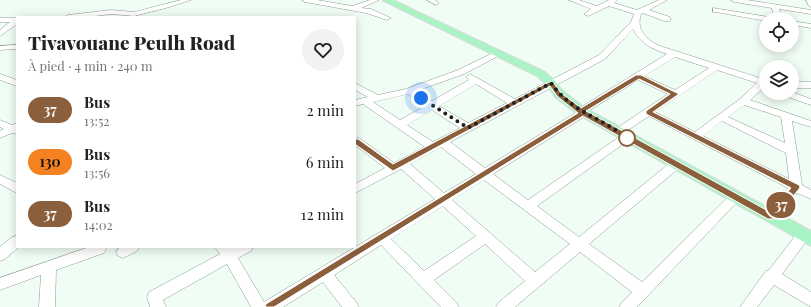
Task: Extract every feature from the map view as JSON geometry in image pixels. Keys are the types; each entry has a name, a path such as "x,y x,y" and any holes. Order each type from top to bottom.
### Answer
{"main road":[{"path":"386,0 541,74 551,83 559,94 582,112 807,237"}],"street":[{"path":"81,16 134,14 188,0"},
{"path":"305,0 353,8 387,18"},
{"path":"339,0 353,8 376,0"},
{"path":"572,0 597,9"},
{"path":"649,0 661,1"},
{"path":"734,0 811,12"},
{"path":"809,0 811,5"},
{"path":"356,187 551,83 602,58 635,23 641,12 661,1"},
{"path":"747,1 748,16"},
{"path":"588,14 612,2 667,19"},
{"path":"775,6 777,12"},
{"path":"146,16 164,7"},
{"path":"716,10 759,18"},
{"path":"0,20 16,20"},
{"path":"0,34 16,21"},
{"path":"635,23 644,41 654,47 759,82"},
{"path":"799,24 811,26"},
{"path":"0,56 9,48"},
{"path":"360,102 409,91 461,72 497,53"},
{"path":"270,307 325,274 675,53"},
{"path":"528,206 622,135 648,112 716,67"},
{"path":"461,72 515,103"},
{"path":"0,77 16,83"},
{"path":"639,77 675,94"},
{"path":"401,124 476,80"},
{"path":"799,85 811,85"},
{"path":"356,87 376,98"},
{"path":"696,136 759,88"},
{"path":"409,91 468,128"},
{"path":"799,98 811,102"},
{"path":"743,101 811,124"},
{"path":"360,102 438,144 485,173 642,291"},
{"path":"648,112 811,194"},
{"path":"771,217 796,187 786,116"},
{"path":"721,117 791,151"},
{"path":"0,122 15,129"},
{"path":"0,136 15,129"},
{"path":"356,141 398,166 443,199 535,281"},
{"path":"504,307 676,165"},
{"path":"0,179 16,188"},
{"path":"627,307 734,197"},
{"path":"424,279 485,237"},
{"path":"748,307 771,275 807,237"},
{"path":"382,238 451,307"},
{"path":"0,255 16,242"},
{"path":"158,307 154,297 226,251 241,248"},
{"path":"0,284 99,249"},
{"path":"226,251 260,307"},
{"path":"47,307 49,266"},
{"path":"325,274 350,307"},
{"path":"771,275 811,300"}],"bus line":[{"name":"37","path":"270,307 583,113 771,217 796,187 648,112 675,94 639,77 581,111 559,94 551,83 393,168 356,141"}],"route":[{"path":"421,98 468,128 551,83 559,94 572,105 627,138"}]}
